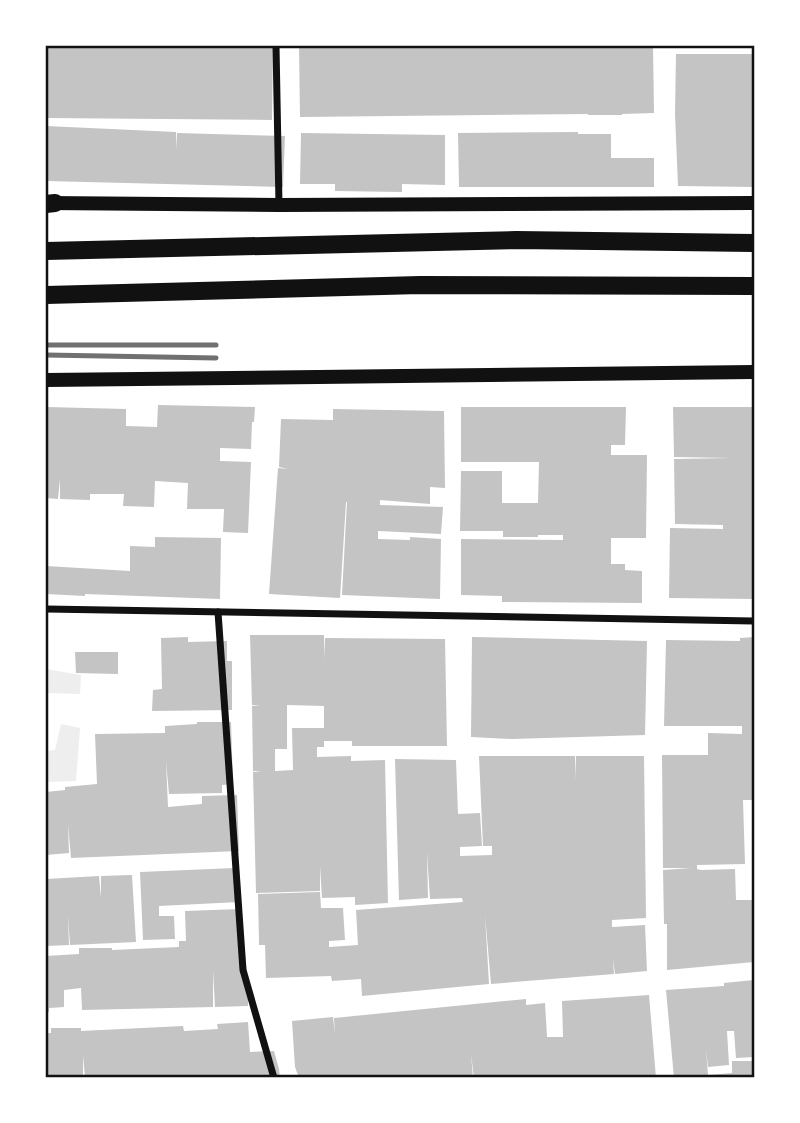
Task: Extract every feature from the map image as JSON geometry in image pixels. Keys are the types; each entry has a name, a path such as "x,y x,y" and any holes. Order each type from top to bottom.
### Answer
{"highway":[{"path":"46,251 516,240 754,243"},
{"path":"46,295 420,285 754,286"}],"main road":[{"path":"49,204 754,203"},
{"path":"46,380 754,372"}],"street":[{"path":"276,46 279,205"},
{"path":"46,609 754,621"},
{"path":"218,612 243,970 274,1077"}],"shaded area":[{"path":"46,669 81,675 80,694 46,693"},
{"path":"61,724 80,728 76,781 46,782 46,751 55,750"}],"building":[{"path":"46,46 273,46 272,120 46,118"},
{"path":"299,46 653,46 654,113 300,117"},
{"path":"676,54 754,54 754,187 678,186"},
{"path":"46,126 176,132 176,150 177,133 285,136 283,187 46,181"},
{"path":"301,133 445,135 445,185 402,184 402,192 335,191 335,184 300,184"},
{"path":"458,133 611,134 611,158 654,158 654,187 459,187"},
{"path":"158,405 255,407 251,449 220,448 220,461 251,462 248,533 223,532 224,509 187,509 188,483 155,481 154,507 123,506 124,494 90,494 90,500 60,499 60,479 58,499 46,498 46,407 126,409 126,426 157,427"},
{"path":"461,407 626,407 625,445 611,445 611,455 647,455 646,538 611,538 611,564 625,564 625,570 642,571 642,603 502,602 502,596 461,595 461,539 563,540 563,535 503,537 503,531 460,531 461,471 502,471 502,503 538,503 539,462 461,462"},
{"path":"673,407 754,407 754,599 669,598 670,528 723,529 723,525 675,524 674,459 731,458 674,457"},
{"path":"333,409 444,411 445,488 430,487 430,504 380,500 380,505 443,507 441,534 378,531 378,539 441,539 440,599 342,595 347,502 340,598 269,594 278,468 288,469 279,467 281,419 333,420"},
{"path":"155,537 221,538 220,599 46,594 46,566 130,571 130,546 155,547"},
{"path":"250,635 324,635 324,659 325,638 445,639 447,746 352,746 352,741 324,741 324,747 317,747 317,757 351,756 351,761 385,760 388,903 355,905 355,897 322,898 320,866 320,891 256,893 253,772 261,771 253,771 252,706 260,705 252,705","holes":["287,705 324,706 324,728 292,728 293,770 275,771 275,749 287,749"]},
{"path":"188,637 188,642 227,641 227,661 232,661 232,710 152,711 153,690 162,689 161,638"},
{"path":"472,637 647,641 645,735 512,739 471,737"},
{"path":"754,637 754,800 743,800 745,864 697,865 697,869 735,869 736,900 754,900 754,962 667,970 663,870 691,868 663,868 662,755 708,755 708,733 742,734 742,726 664,726 666,640 740,641 740,638"},
{"path":"75,652 118,652 118,674 76,673"},
{"path":"231,722 233,784 222,785 222,793 169,794 166,761 168,807 202,804 202,796 237,795 239,851 71,858 68,824 69,853 46,855 46,792 97,784 95,734 165,733 165,726"},
{"path":"479,756 575,756 576,780 576,756 644,756 646,918 612,920 612,927 645,925 647,971 615,974 613,959 614,974 491,984 485,915 489,984 362,996 361,979 332,981 331,976 266,978 265,945 259,945 258,894 320,892 321,908 343,908 345,940 329,941 329,947 358,945 356,910 463,902 462,898 430,899 427,852 428,898 399,900 395,759 456,760 458,814 480,813 482,846 460,847 460,856 492,855 492,846 483,846"},
{"path":"235,868 239,902 159,906 159,916 174,916 175,939 143,940 140,872"},
{"path":"132,875 136,942 70,945 68,915 69,945 46,946 46,879 99,876 101,898 101,876"},
{"path":"240,909 248,1006 215,1007 213,970 213,1007 82,1010 81,988 64,990 64,1007 49,1008 49,1012 46,1012 46,956 79,954 79,948 112,950 179,947 179,941 186,941 185,911"},
{"path":"754,980 754,1057 736,1058 734,1031 727,1031 729,1065 708,1067 706,1049 708,1075 732,1073 732,1061 754,1061 754,1078 674,1078 666,990 724,986 724,983"},
{"path":"649,995 656,1078 474,1078 471,1054 473,1078 299,1078 295,1067 292,1021 333,1017 335,1034 334,1018 526,999 526,1005 545,1003 547,1037 563,1037 562,1001"},
{"path":"248,1022 250,1052 274,1051 280,1078 85,1078 83,1055 83,1078 46,1078 46,1033 51,1033 51,1028 81,1028 81,1031 183,1026 184,1031 218,1029 217,1024"}],"railway":[{"path":"46,345 216,345"},
{"path":"46,355 216,358"}]}
